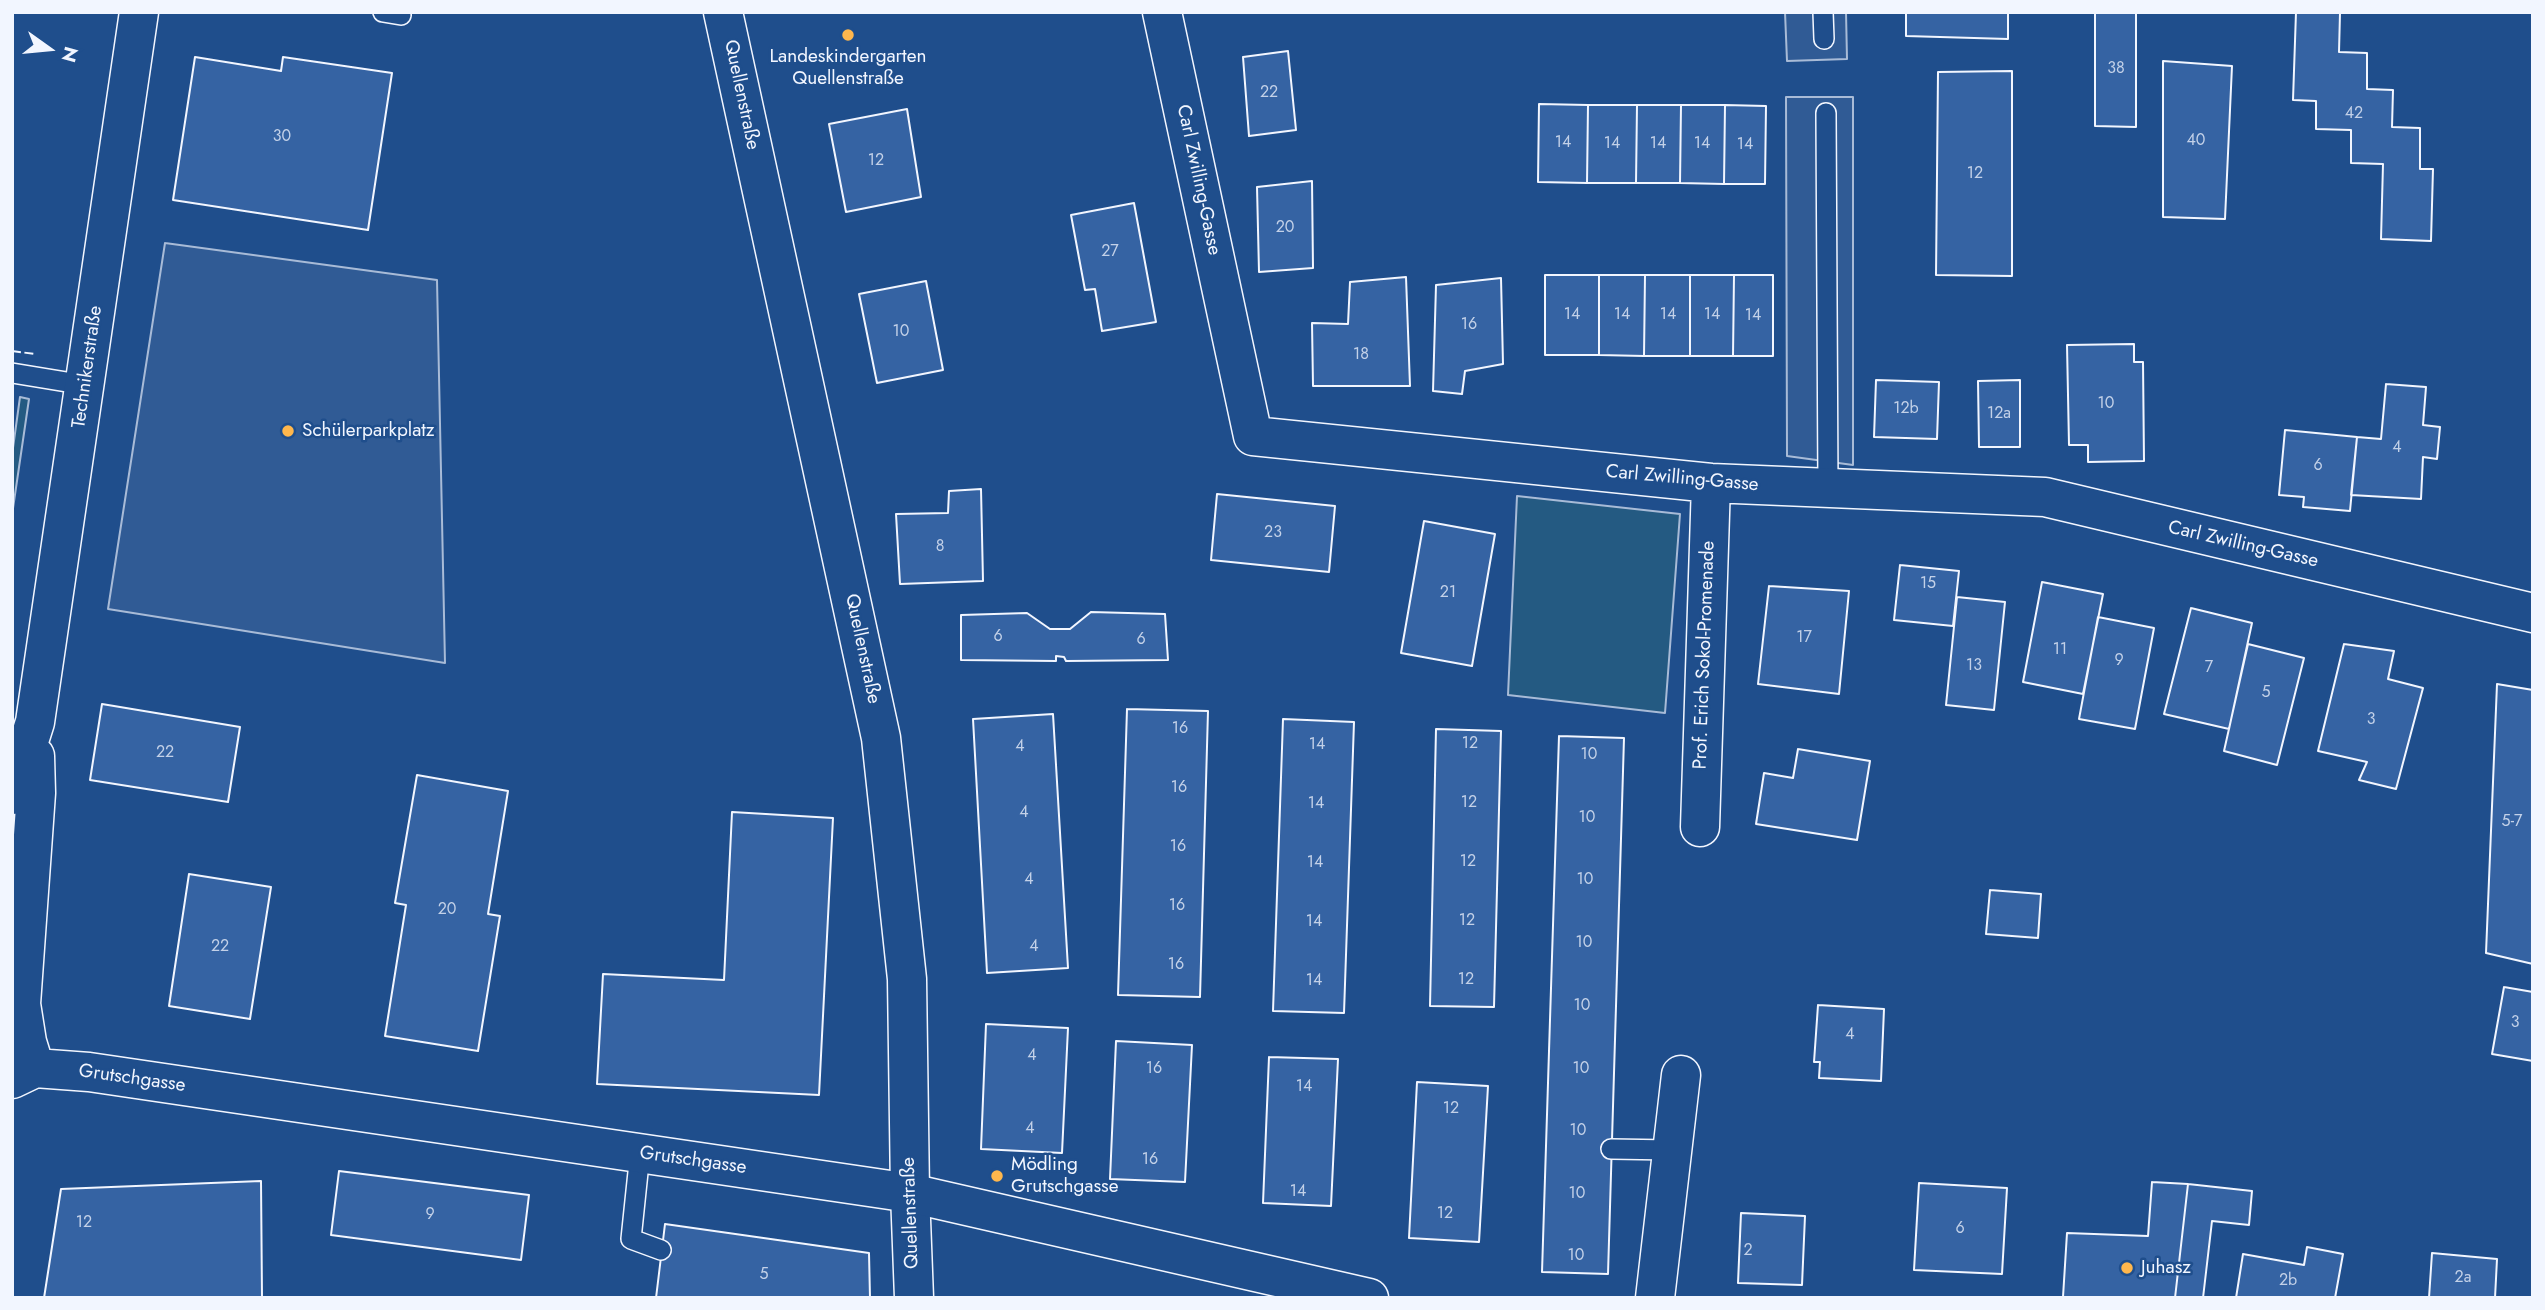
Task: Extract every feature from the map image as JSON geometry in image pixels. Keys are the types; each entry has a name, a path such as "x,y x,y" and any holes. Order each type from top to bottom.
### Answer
{"street":[{"name":"Technikerstraße","path":"12,795 34,722 139,12"},
{"name":"Quellenstraße","path":"723,12 881,738 907,979 914,1298"},
{"name":"Carl Zwilling-Gasse","path":"1162,12 1253,436 1711,483 2045,497 2533,613"},
{"name":"Prof. Erich Sokol-Promenade","path":"1700,827 1711,483"},
{"name":"Technikerstraße","path":"24,1073 27,1042 21,1004 36,793 34,722"},
{"name":"Grutschgasse","path":"24,1073 89,1072 910,1193 1369,1298"},
{"path":"1655,1298 1681,1075"}],"lane":[{"path":"1823,12 1824,39"},
{"path":"1826,113 1828,489"},
{"path":"12,373 85,385"},
{"path":"1611,1149 1672,1150"},
{"path":"640,1153 631,1239 661,1251"}],"shaded area":[{"path":"1785,12 1846,12 1847,59 1787,61"},
{"path":"1786,97 1853,97 1853,465 1787,456"},
{"name":"Schülerparkplatz","path":"165,243 437,280 445,663 108,609"},
{"path":"20,397 29,399 12,515 12,455"},
{"path":"1517,496 1680,514 1665,713 1508,695"}],"building":[{"path":"1906,12 2008,12 2008,39 1906,36"},
{"path":"2095,12 2136,12 2136,127 2095,126"},
{"path":"2296,12 2340,13 2339,52 2367,53 2367,89 2393,90 2392,127 2420,128 2420,169 2433,169 2431,241 2381,239 2383,164 2351,163 2351,130 2316,129 2316,101 2293,100"},
{"path":"1288,51 1296,130 1249,136 1243,57"},
{"path":"195,57 281,71 283,57 392,73 368,230 173,200"},
{"path":"2163,61 2232,66 2225,219 2163,217"},
{"path":"2012,71 2012,276 1936,275 1938,72"},
{"path":"1539,104 1588,105 1587,183 1538,182"},
{"path":"1588,105 1637,105 1636,183 1587,183"},
{"path":"1637,105 1681,105 1680,183 1636,183"},
{"path":"1681,105 1725,105 1724,184 1680,183"},
{"path":"1725,105 1766,106 1765,184 1724,184"},
{"path":"907,109 921,197 846,212 829,124"},
{"path":"1312,181 1313,268 1259,272 1257,187"},
{"path":"1134,203 1156,322 1102,331 1095,289 1085,290 1071,215"},
{"path":"1545,275 1599,275 1599,355 1545,355"},
{"path":"1599,275 1645,275 1644,356 1599,355"},
{"path":"1645,275 1690,275 1690,356 1644,356"},
{"path":"1690,275 1734,275 1733,356 1690,356"},
{"path":"1734,275 1773,275 1773,356 1733,356"},
{"path":"1406,277 1410,386 1313,386 1312,323 1348,324 1350,282"},
{"path":"1501,278 1503,364 1465,371 1462,394 1433,391 1436,285"},
{"path":"926,281 943,370 877,383 859,294"},
{"path":"2134,344 2134,362 2143,362 2144,461 2088,462 2088,445 2069,445 2067,345"},
{"path":"1876,380 1939,382 1937,439 1874,437"},
{"path":"2020,380 2020,447 1979,447 1978,381"},
{"path":"2386,384 2426,387 2423,425 2440,427 2437,459 2423,457 2421,499 2351,495 2357,437 2381,439"},
{"path":"2285,430 2357,437 2350,511 2303,507 2304,497 2279,495"},
{"path":"981,489 983,581 900,584 896,514 948,513 949,491"},
{"path":"1217,494 1335,506 1329,572 1211,560"},
{"path":"1424,521 1495,534 1472,666 1401,653"},
{"path":"1900,565 1959,571 1953,626 1894,620"},
{"path":"2042,582 2103,594 2083,694 2023,682"},
{"path":"1769,586 1849,591 1839,694 1758,684"},
{"path":"1957,597 2005,602 1994,710 1946,705"},
{"path":"2191,608 2252,623 2229,729 2164,714"},
{"path":"1091,612 1165,614 1168,660 1066,661 1064,657 1056,656 1056,661 961,660 961,615 1027,613 1050,629 1070,629"},
{"path":"2098,617 2154,628 2135,729 2079,719"},
{"path":"2248,644 2304,658 2277,765 2224,751"},
{"path":"2344,644 2394,651 2388,679 2423,688 2396,789 2359,780 2367,762 2318,751"},
{"path":"2497,684 2533,690 2533,964 2486,953"},
{"path":"102,704 240,727 228,802 90,780"},
{"path":"1127,709 1208,711 1200,997 1118,995"},
{"path":"1053,714 1068,968 987,973 973,719"},
{"path":"1283,719 1354,722 1344,1013 1273,1011"},
{"path":"1436,729 1501,731 1494,1007 1430,1006"},
{"path":"1559,736 1624,738 1608,1274 1542,1272"},
{"path":"1798,749 1870,761 1857,840 1756,824 1764,773 1793,778"},
{"path":"417,775 508,791 488,914 500,916 478,1051 385,1036 406,905 395,903"},
{"path":"732,812 833,818 819,1095 597,1084 603,974 724,980"},
{"path":"189,874 271,887 250,1019 169,1006"},
{"path":"1990,890 2041,894 2038,938 1986,934"},
{"path":"2504,987 2533,992 2533,1061 2492,1054"},
{"path":"1818,1005 1884,1009 1881,1081 1819,1078 1820,1062 1814,1062"},
{"path":"986,1024 1068,1028 1062,1153 981,1149"},
{"path":"1116,1041 1192,1045 1185,1182 1110,1179"},
{"path":"1269,1057 1338,1059 1331,1206 1263,1203"},
{"path":"1417,1082 1488,1086 1479,1242 1409,1238"},
{"path":"339,1171 529,1195 521,1260 331,1235"},
{"path":"261,1181 262,1298 44,1298 61,1189"},
{"path":"2152,1182 2188,1184 2175,1298 2063,1297 2067,1233 2148,1236"},
{"path":"1919,1183 2007,1188 2002,1274 1914,1270"},
{"path":"2188,1184 2252,1191 2249,1225 2212,1221 2203,1298 2175,1298"},
{"path":"1741,1213 1805,1216 1802,1285 1738,1283"},
{"path":"665,1224 869,1253 870,1298 656,1298"},
{"path":"2307,1247 2343,1254 2335,1298 2236,1298 2243,1254 2304,1265"},
{"path":"2432,1253 2497,1259 2495,1298 2429,1298"}],"fence":[{"path":"12,351 35,354"}],"place":[{"name":"Landeskindergarten Quellenstraße","path":"848,35"},
{"name":"Schülerparkplatz","path":"288,431"},
{"name":"Mödling Grutschgasse","path":"997,1176"},
{"name":"Juhasz","path":"2127,1268"}]}
